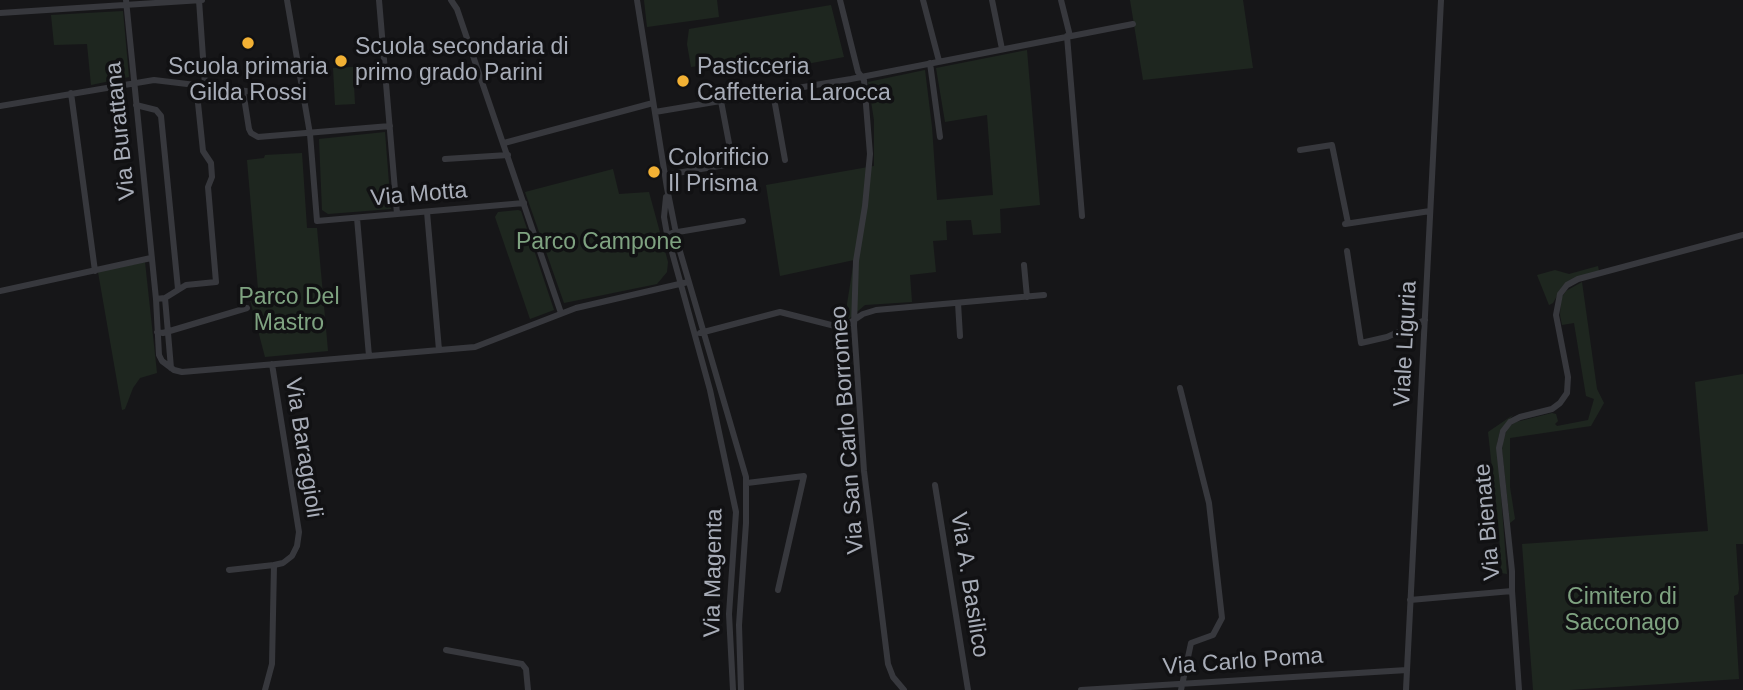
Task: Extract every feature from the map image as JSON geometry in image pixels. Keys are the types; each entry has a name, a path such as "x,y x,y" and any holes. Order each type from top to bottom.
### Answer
{"street":[{"path":"0,13 136,2 201,0 205,86"},
{"path":"287,0 310,134"},
{"path":"379,0 397,214"},
{"path":"451,0 457,9 504,142 561,313"},
{"name":"Via Magenta","path":"637,0 685,283 730,482 736,522 729,614 733,690"},
{"name":"Via San Carlo Borromeo","path":"840,0 858,72 864,80 870,160 856,266 853,326 864,471 888,664 893,677 904,690"},
{"path":"923,0 939,61"},
{"path":"992,0 1002,49"},
{"path":"1061,0 1068,36 1082,216"},
{"name":"Viale Liguria","path":"1406,690 1441,0"},
{"name":"Via Burattana","path":"126,3 160,358 171,368"},
{"path":"655,112 773,93 1133,24"},
{"path":"930,63 940,137"},
{"path":"0,106 133,82 161,80 304,98"},
{"path":"156,299 166,298 187,284 216,282 208,187 212,177 211,163 203,152 196,84"},
{"path":"198,102 217,87"},
{"path":"243,91 249,129 254,136 310,134 390,126"},
{"path":"71,93 95,271"},
{"path":"773,93 785,160"},
{"path":"665,175 732,161 721,101"},
{"path":"504,142 653,103"},
{"path":"136,105 156,110 161,115 178,289"},
{"name":"Via Motta","path":"310,134 318,221 524,203"},
{"path":"1300,150 1333,146 1346,224 1430,211"},
{"path":"444,159 508,155"},
{"name":"Via Magenta","path":"667,188 664,217 667,234 703,332 747,482 738,625 741,690"},
{"path":"427,212 439,350"},
{"path":"357,218 369,356"},
{"path":"667,234 743,221"},
{"name":"Via Bienate","path":"1518,690 1512,571 1499,443 1510,422 1552,409 1567,393 1568,377 1556,315 1562,292 1578,279 1743,235"},
{"path":"1347,251 1361,342 1383,339 1425,320"},
{"path":"0,291 151,258"},
{"path":"1024,265 1027,297"},
{"path":"166,298 171,368 182,372 478,346 586,305 685,283"},
{"path":"695,335 780,312 844,326 876,310 1044,295"},
{"path":"958,303 960,336"},
{"path":"157,332 162,333 247,308"},
{"name":"Via Baraggioli","path":"272,364 299,527 297,546 292,556 283,564 274,565"},
{"path":"1181,388 1209,503 1222,618 1213,635 1191,643 1182,687"},
{"name":"Via Magenta","path":"747,482 804,476 778,590"},
{"name":"Via A. Basilico","path":"934,485 968,690"},
{"path":"736,522 746,523"},
{"path":"229,570 274,565 272,664 265,690"},
{"path":"1410,600 1511,591"},
{"path":"446,650 522,664 526,669 528,690"},
{"name":"Via Carlo Poma","path":"1081,690 1182,687 1407,670"}],"green space":[{"path":"644,0 717,0 719,17 647,27"},
{"path":"1130,0 1243,0 1253,68 1143,80"},
{"path":"831,5 844,57 774,70 763,70 761,57 691,67 687,44 689,29"},
{"path":"123,11 129,77 91,85 87,44 54,45 51,15"},
{"path":"1027,50 1040,205 1000,209 1001,233 973,235 971,220 946,221 947,240 933,241 936,272 910,275 912,302 865,305 844,323 854,260 780,276 766,185 874,166 874,120 868,82 925,70 937,200 993,195 987,115 945,122 936,68"},
{"path":"353,67 355,104 335,105 333,68"},
{"path":"385,132 391,209 328,214 322,210 319,139"},
{"name":"Parco Del Mastro","path":"302,153 307,228 317,228 328,351 265,357 250,300 258,289 247,160 264,158 265,155"},
{"name":"Parco Campone","path":"613,169 619,194 649,192 668,262 667,272 657,284 564,303 525,192"},
{"path":"521,211 554,310 530,319 495,217 498,212"},
{"path":"145,262 157,373 140,378 125,409 122,410 98,272"},
{"path":"1598,266 1599,271 1562,287 1549,305 1537,275 1555,270 1569,274"},
{"path":"1582,282 1597,389 1604,403 1591,426 1510,438 1510,487 1515,519 1510,523 1502,450 1508,427 1516,422 1552,413 1556,414 1557,426 1588,420 1594,399 1586,396 1574,323 1562,325 1560,315 1561,298 1566,291"},
{"name":"Cimitero di Sacconago","path":"1743,374 1743,544 1736,544 1739,589 1734,596 1739,679 1533,690 1522,544 1708,531 1695,382"},
{"path":"1513,415 1500,431 1497,443 1507,574 1501,573 1488,432"}],"place":[{"name":"Scuola primaria Gilda Rossi","path":"248,43"},
{"name":"Scuola secondaria di primo grado Parini","path":"341,61"},
{"name":"Pasticceria Caffetteria Larocca","path":"683,81"},
{"name":"Colorificio Il Prisma","path":"654,172"}]}
